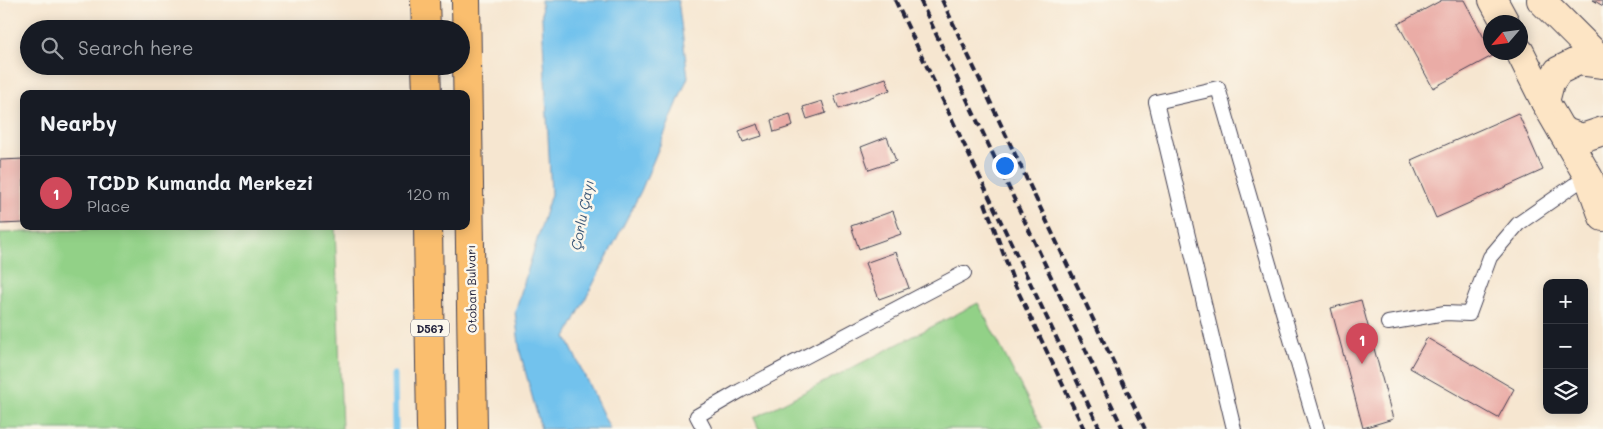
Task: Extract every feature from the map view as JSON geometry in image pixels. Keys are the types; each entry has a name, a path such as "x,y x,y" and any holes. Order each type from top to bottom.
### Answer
{"highway":[{"path":"425,0 426,20"},
{"name":"Otoban Bulvarı","path":"466,0 466,20"},
{"path":"426,75 426,90"},
{"name":"Otoban Bulvarı","path":"467,75 467,90"},
{"name":"D567","path":"428,230 431,429"},
{"name":"Otoban Bulvarı","path":"470,230 473,429"}],"main road":[{"path":"1493,0 1501,15"},
{"path":"1541,0 1603,63"},
{"path":"1524,60 1545,102 1589,178 1603,217"},
{"path":"1545,102 1550,83 1558,71 1578,61 1603,63"},
{"path":"1562,131 1582,138 1603,131"}],"lane":[{"path":"1234,429 1156,102 1218,88 1317,429"},
{"path":"1388,323 1445,312 1469,314 1490,257 1518,224 1574,185 1589,178"},
{"path":"704,429 697,416 740,391 964,273"}],"green space":[{"path":"79,230 335,230 342,429 0,429 0,233"},
{"path":"978,303 1043,429 759,429 754,418"}],"water":[{"name":"Çorlu Çayı","path":"541,0 678,0 688,77 641,191 566,337 610,429 541,429 520,352 515,312 551,194"}],"building":[{"path":"1442,0 1464,0 1483,36 1483,60 1485,60 1433,88 1398,24"},
{"path":"1593,0 1603,0 1603,6"},
{"path":"886,78 890,90 839,109 834,96"},
{"path":"822,101 826,113 807,119 803,107"},
{"path":"1518,113 1543,170 1436,218 1411,160"},
{"path":"790,114 793,126 774,132 771,120"},
{"path":"758,124 762,136 743,142 739,131"},
{"path":"887,137 896,161 869,170 861,147"},
{"path":"20,159 20,223 0,224 0,160"},
{"path":"893,211 901,234 859,249 851,226"},
{"path":"896,252 909,288 879,299 865,263"},
{"path":"1361,300 1393,419 1363,428 1331,308"},
{"path":"1427,338 1514,389 1498,418 1410,368"}],"waterway":[{"path":"394,375 395,429"}],"railway":[{"path":"895,0 1100,429"},
{"path":"920,0 1123,429"},
{"path":"942,0 1145,429"},
{"path":"985,203 1014,283 1084,429"}],"place":[{"name":"TCDD Kumanda Merkezi","path":"1362,364"}]}
